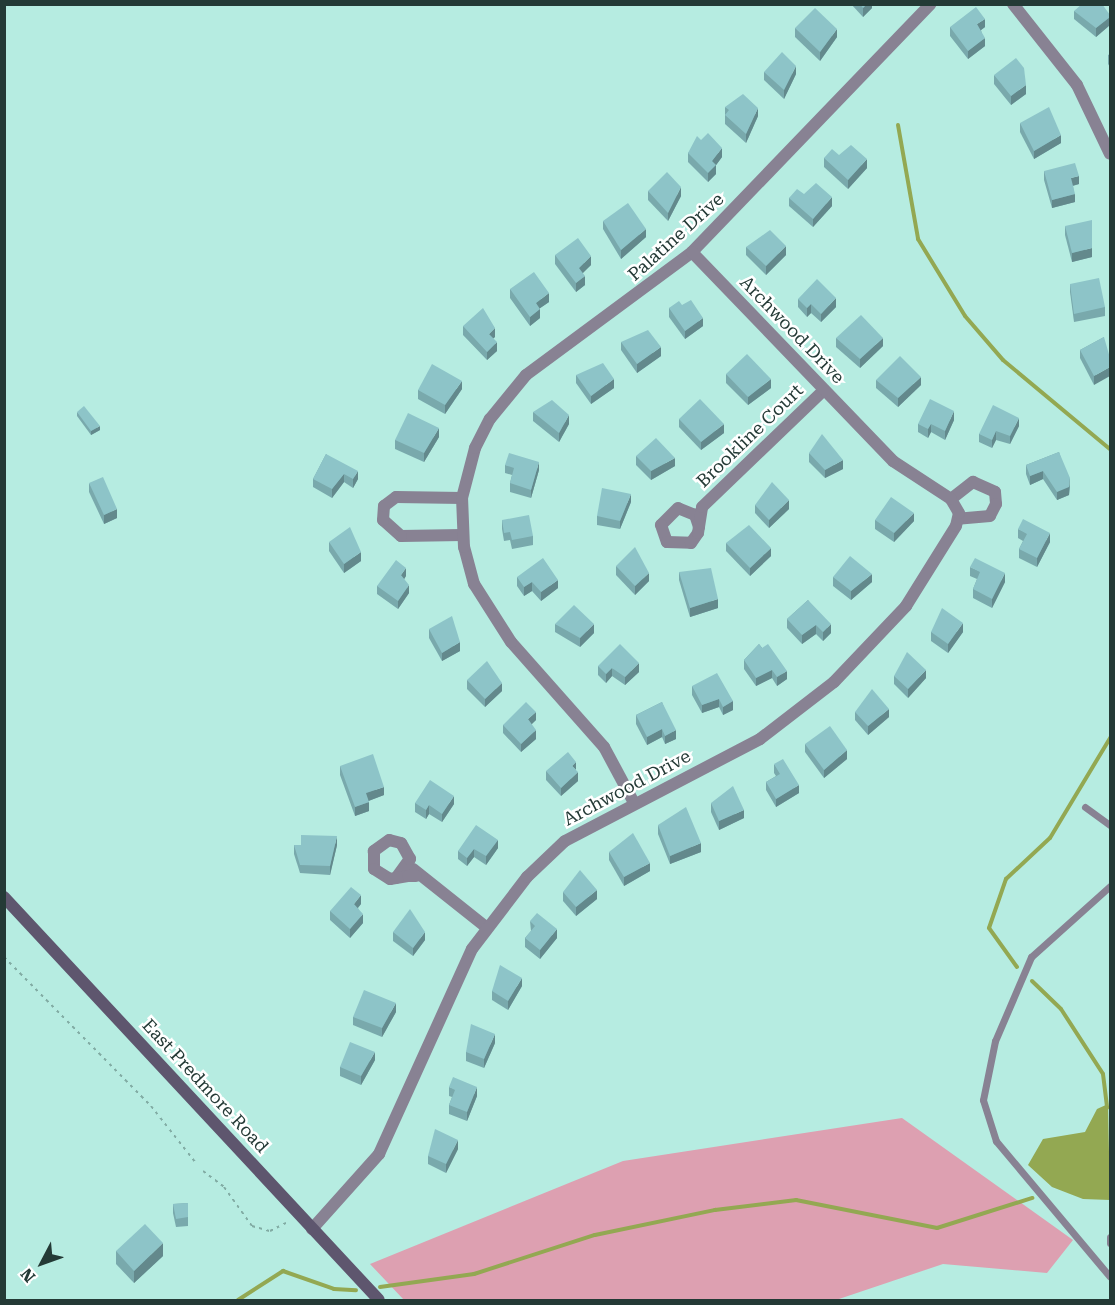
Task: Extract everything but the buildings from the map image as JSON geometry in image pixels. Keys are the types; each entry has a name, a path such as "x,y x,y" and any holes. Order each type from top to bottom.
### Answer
{"street":[{"name":"Palatine Drive","path":"633,801 578,712 496,623 474,584 462,535 462,498 475,448 506,396 526,375 692,252 931,4"},
{"path":"1013,4 1077,85 1110,154"},
{"name":"Archwood Drive","path":"692,252 893,461 951,499"},
{"name":"Brookline Court","path":"684,509 702,507 824,390"},
{"path":"973,482 995,492 990,516 958,519 951,499 973,482"},
{"path":"462,498 396,497 384,506 383,520 401,536 462,535"},
{"name":"Brookline Court","path":"699,527 702,507"},
{"path":"684,509 663,519 667,542 685,546 699,527"},
{"name":"Brookline Court","path":"684,509 699,527"},
{"name":"Archwood Drive","path":"312,1229 352,1188 391,1133 457,976 486,927 565,841 633,801 760,739 834,682 906,606 958,519"},
{"path":"416,876 396,878 374,869 374,851 396,841 410,859 416,876 486,927"},
{"path":"396,878 410,859"},
{"name":"East Predmore Road","path":"4,897 379,1300"}],"lane":[{"path":"1085,807 1110,825"},
{"path":"1110,886 1031,957 995,1041 983,1100 996,1141 1110,1277"},
{"path":"1110,1237 1110,1243"}],"path":[{"path":"4,957 151,1106 196,1163"},
{"path":"203,1171 224,1187 252,1226 270,1231 286,1223"}],"shaded area":[{"path":"1108,1104 1110,1200 1083,1199 1052,1187 1028,1165 1043,1139 1085,1132 1097,1109"},
{"path":"902,1118 1073,1240 1047,1273 943,1264 836,1300 404,1300 370,1264 623,1161"}],"waterway":[{"path":"898,125 918,239 965,316 1003,360 1110,449"},
{"path":"1017,967 989,928 1006,879 1050,838 1110,738"},
{"path":"1032,981 1061,1009 1103,1074 1107,1108"},
{"path":"380,1287 474,1274 595,1235 715,1210 796,1200 937,1228 1032,1198"},
{"path":"238,1300 283,1271 334,1289 356,1290"}]}
